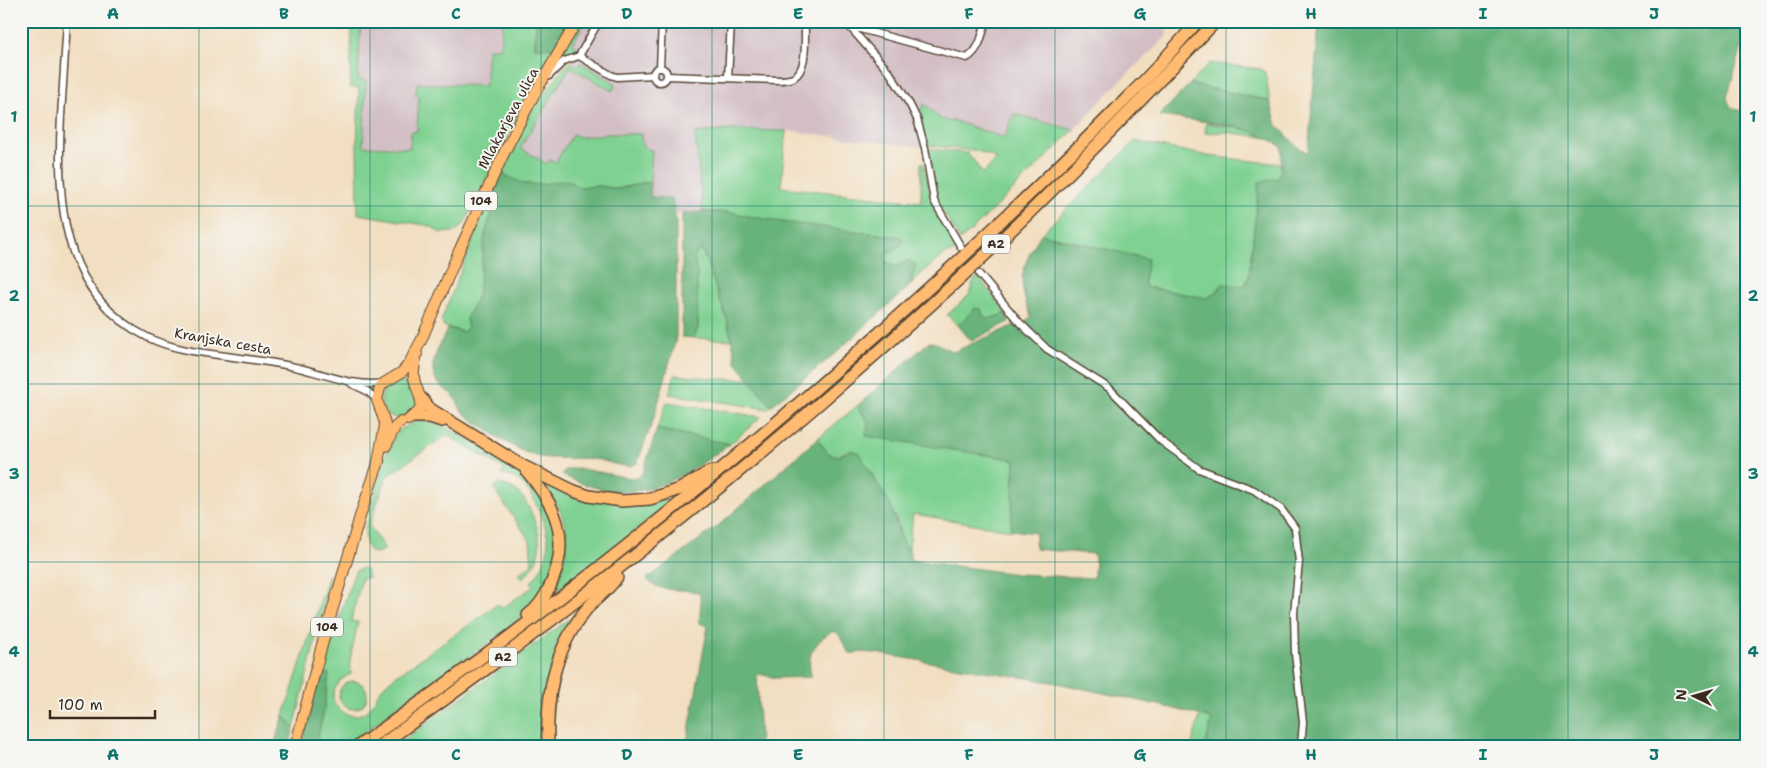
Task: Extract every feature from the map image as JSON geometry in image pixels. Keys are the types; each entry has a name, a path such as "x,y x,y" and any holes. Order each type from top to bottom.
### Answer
{"highway":[{"name":"A2","path":"357,747 586,579 724,468 806,398 995,227 1132,94 1198,21"},
{"name":"A2","path":"378,747 514,649 626,564 762,453 907,326 1027,214 1141,102 1216,21"},
{"path":"421,398 430,409 521,465 574,491 589,496 622,501 660,496 680,489 707,473 724,468"},
{"path":"407,419 430,417 456,426"},
{"path":"506,639 516,624 533,612 545,596 559,563 560,535 554,510 538,484 521,465"},
{"path":"548,747 547,719 549,693 566,641 578,620 592,602 615,580 626,564"}],"main road":[{"name":"Mlakarjeva ulica","path":"421,341 494,173 534,95 578,21"},
{"name":"104","path":"384,383 402,372 421,341"},
{"name":"104","path":"376,467 395,428 420,406 420,391 416,385 414,372 421,341"},
{"path":"395,377 403,377 416,385"},
{"path":"377,400 377,394 384,383"},
{"name":"104","path":"295,747 327,628 376,467 385,425 377,400"},
{"path":"381,413 387,418 407,419"}],"street":[{"name":"Kranjska cesta","path":"66,21 59,159 62,200 70,247 79,270 92,290 119,319 136,331 158,341 181,348 296,367 342,379"},
{"path":"579,56 598,21"},
{"path":"660,68 662,21"},
{"path":"728,78 731,21"},
{"path":"667,76 777,80 793,78 801,70 803,62 805,21"},
{"path":"847,24 967,58 974,54 978,47 986,21"},
{"path":"847,24 866,43 890,73 910,105 917,119 934,200 941,216 961,247"},
{"path":"534,95 560,64 568,59 579,56 611,75 618,77 653,75"},
{"path":"653,75 655,70 660,68"},
{"path":"660,68 665,71 667,76"},
{"path":"653,75 655,80 660,82 665,80 667,76"},
{"path":"980,274 1019,322 1047,350 1109,388 1161,442 1198,469 1254,490 1281,509 1294,528 1299,562 1294,613 1294,654 1303,722 1301,747"},
{"path":"342,379 368,384 384,383"},
{"path":"342,379 367,391 377,400"}],"shaded area":[{"path":"361,21 503,21 500,48 487,48 485,86 417,95 419,95 417,132 411,132 410,148 363,146 366,81 358,80"},
{"path":"586,21 1166,21 1167,36 1118,83 1074,130 1014,114 1004,138 952,120 951,122 919,113 927,145 921,147 789,131 732,130 703,212 674,215 672,199 650,197 651,164 643,147 641,134 609,134 579,137 554,163 547,165 519,147 570,67 585,74 615,83 581,63 577,66 570,62 578,48 572,44"}],"green space":[{"path":"352,21 361,21 358,79 366,81 363,146 410,148 411,132 417,131 419,96 416,95 417,83 485,86 488,48 500,48 503,21 536,21 535,47 555,48 520,112 464,224 455,232 440,233 432,227 425,225 358,214 357,146 359,88 350,87"},
{"path":"536,21 571,21 555,48 535,47"},
{"path":"581,21 586,21 572,44 578,47 575,53 568,54 557,62"},
{"path":"1386,21 1746,21 1746,34 1727,97 1731,106 1746,112 1746,747 1205,747 1212,720 1207,717 1057,683 875,653 857,652 851,654 846,649 838,633 833,632 821,639 812,651 810,672 812,677 777,678 757,675 760,747 686,747 708,626 699,623 701,603 699,593 658,587 647,579 719,525 817,439 829,454 839,456 851,450 859,453 890,504 904,547 909,548 911,560 1017,574 1091,578 1094,575 1095,557 1093,554 1035,549 1036,533 1011,530 1015,461 866,436 868,422 857,406 929,342 936,343 953,352 1017,324 1029,336 1034,334 1025,322 1031,316 1023,293 1022,283 1025,265 1041,234 1148,259 1144,282 1146,287 1206,298 1216,293 1222,284 1245,286 1249,276 1259,182 1278,178 1280,175 1282,147 1254,132 1239,128 1223,124 1159,116 1190,84 1270,101 1277,125 1298,147 1308,153 1319,24 1384,28 1386,27"},
{"path":"570,62 577,66 581,63 615,83 615,87 612,91 570,67 520,148 547,164 550,160 555,163 573,134 579,137 609,134 641,134 643,145 652,150 650,183 618,189 600,186 579,187 574,186 571,182 532,185 519,182 499,172 531,111"},
{"path":"1210,63 1261,69 1265,72 1270,101 1190,84"},
{"path":"924,104 939,118 951,122 952,120 1004,138 1014,114 1074,130 960,240 939,205 928,149 968,153 983,174 997,158 974,150 927,145 919,113"},
{"path":"1206,123 1250,130 1268,138 1227,132 1205,133"},
{"path":"732,130 786,131 781,187 921,202 921,163 924,163 932,204 938,218 959,251 947,253 923,272 911,285 913,272 896,268 886,262 885,255 818,233 773,221 750,216 703,212 695,133"},
{"path":"1135,141 1208,156 1281,164 1281,175 1278,178 1259,183 1249,276 1245,286 1219,289 1212,296 1206,298 1146,287 1144,282 1148,259 1041,234"},
{"path":"499,172 524,184 542,184 566,180 579,187 600,186 618,189 650,183 650,197 672,199 676,222 676,339 654,418 637,463 621,466 593,459 549,458 528,453 498,438 470,418 462,411 454,397 441,386 434,376 434,361 448,328 464,332 468,327 466,319 478,294 485,234 493,209 493,207 487,205"},
{"path":"487,205 493,207 493,209 485,234 478,294 466,320 468,327 464,332 443,326 441,321"},
{"path":"728,212 776,221 901,237 902,245 885,255 886,262 896,267 908,260 916,265 911,285 832,356 771,406 736,363 727,320 702,249 695,256 698,327 694,338 682,337 682,214"},
{"path":"702,249 727,320 732,340 694,338 698,327 694,256"},
{"path":"978,276 1005,312 1003,315 987,319 975,308 958,325 947,315 969,295 973,282"},
{"path":"975,308 981,309 984,317 987,319 1003,315 1005,312 1009,322 971,341 958,325"},
{"path":"675,375 750,379 771,406 768,409 669,394"},
{"path":"399,382 406,383 412,387 416,393 416,407 412,413 406,417 399,418 392,417 386,413 382,407 381,400 382,393 386,387 392,383"},
{"path":"667,402 761,417 730,444 657,429"},
{"path":"857,406 868,422 867,430 877,437 1015,461 1011,530 913,514 909,548 904,548 896,518 847,450 839,456 829,454 817,439"},
{"path":"418,420 441,425 488,449 522,474 547,502 558,545 546,588 523,616 508,629 343,747 315,747 323,715 329,675 321,672 355,571 362,568 365,569 368,578 362,578 351,621 358,622 350,661 351,674 336,686 333,697 337,707 343,712 360,715 373,703 379,691 396,676 498,604 502,608 534,586 531,582 541,569 545,559 548,543 545,528 539,510 524,486 511,477 501,475 504,469 447,435 387,476 369,526 385,549 374,553 370,551 365,537 366,526 385,457 398,431"},
{"path":"657,429 730,444 689,471 670,481 650,488 631,491 610,490 587,485 562,475 565,470 576,468 631,478 639,477 643,472"},
{"path":"540,479 580,497 666,500 668,505 553,594 565,558 566,535 560,511"},
{"path":"499,484 514,489 521,496 530,510 537,528 539,537 538,554 530,570 523,578 518,574 532,564 530,541 493,488"},
{"path":"329,574 328,588 294,728 284,715"},
{"path":"579,612 565,638 545,747 394,747"},
{"path":"321,672 329,674 323,715 315,747 301,747"},
{"path":"353,681 363,685 367,695 363,705 353,709 343,705 339,695 343,685"},
{"path":"284,715 294,728 289,747 273,747"},
{"path":"1200,715 1212,720 1205,747 1191,747"}]}
